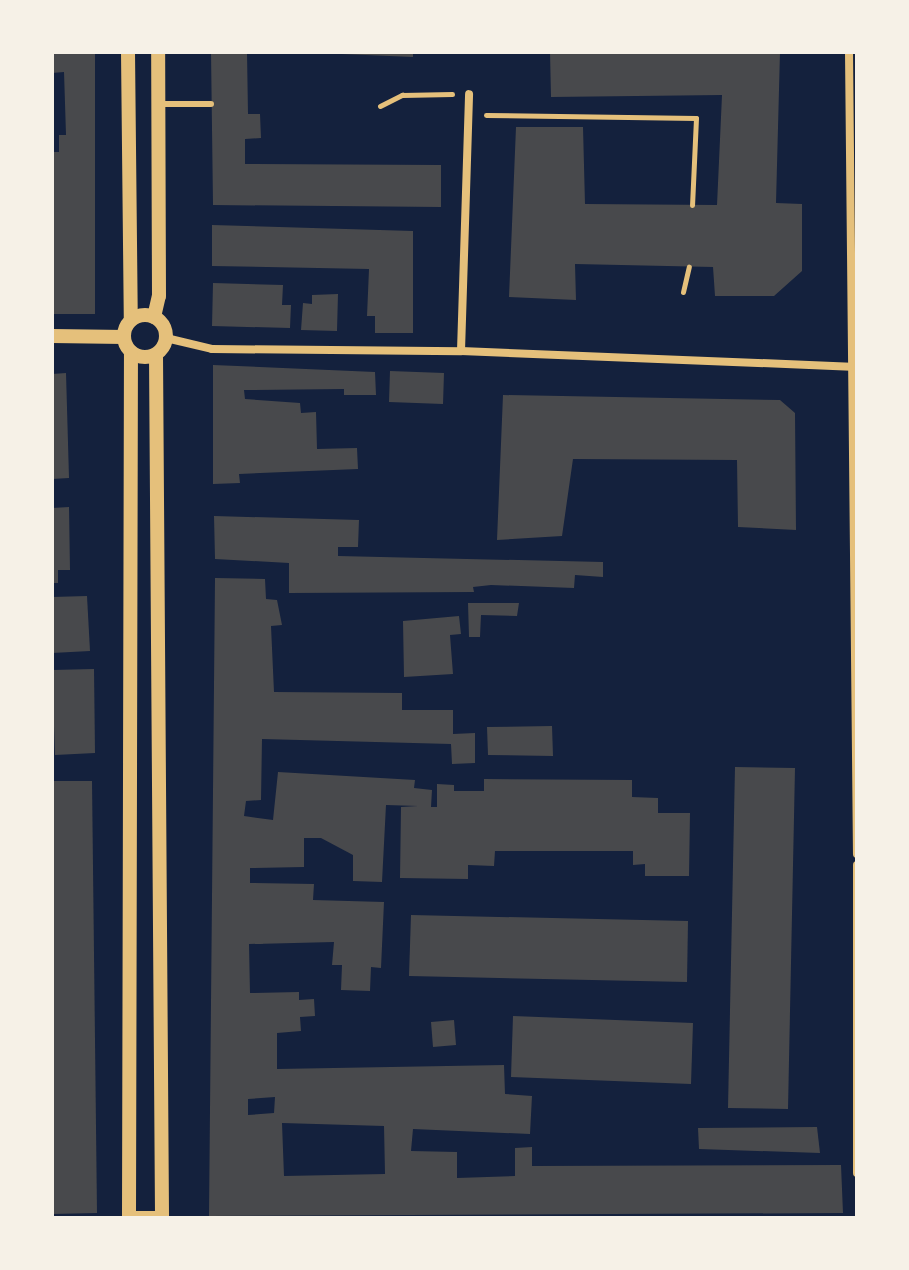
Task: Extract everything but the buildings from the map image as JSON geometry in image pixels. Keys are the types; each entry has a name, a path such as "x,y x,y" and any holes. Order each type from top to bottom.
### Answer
{"street":[{"path":"128,52 131,320 124,337 131,352 132,1218 160,1218 156,355 166,338"},
{"path":"158,52 160,284 154,317 166,338 212,349 461,351 851,367"},
{"path":"849,52 853,135 851,367 857,854"},
{"path":"461,351 469,94"},
{"path":"131,320 154,317"},
{"path":"52,336 124,337"},
{"path":"131,352 143,358 156,355"},
{"path":"857,865 857,1173"}],"lane":[{"path":"157,104 211,104"}],"path":[{"path":"380,106 402,95 469,94"},
{"path":"469,115 696,118 692,205"},
{"path":"683,292 689,267"}]}
